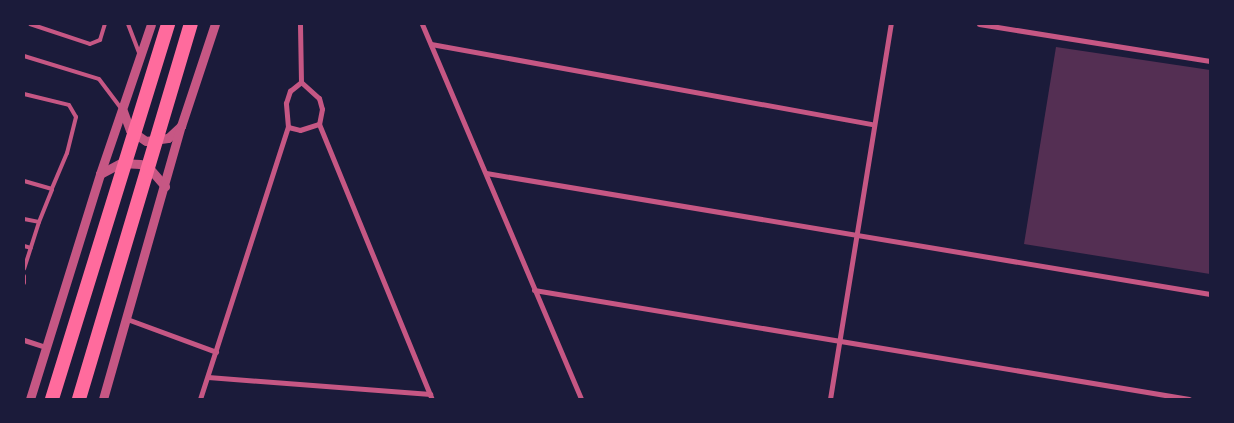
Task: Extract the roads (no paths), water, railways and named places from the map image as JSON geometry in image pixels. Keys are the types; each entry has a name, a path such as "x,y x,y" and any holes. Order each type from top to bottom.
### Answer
{"highway":[{"path":"52,399 168,24"},
{"path":"80,395 190,24"}],"street":[{"path":"30,399 100,174 151,24"},
{"path":"103,399 181,126 215,24"},
{"path":"208,377 431,397 319,124 322,109 319,98 301,82 300,24"},
{"path":"422,24 581,399"},
{"path":"830,399 838,342 858,234 872,124 891,24"},
{"path":"979,24 1210,61"},
{"path":"431,44 872,124"},
{"path":"200,399 288,127 286,103 290,91 301,82"},
{"path":"123,111 130,130 146,141 168,138 181,126"},
{"path":"288,127 300,130 319,124"},
{"path":"100,174 121,163 140,164 150,169 165,186"},
{"path":"486,173 1210,294"},
{"path":"534,290 1189,399"},
{"path":"126,319 216,352"},
{"path":"24,340 46,347"}],"lane":[{"path":"30,24 90,44 100,40 105,24"},
{"path":"128,24 140,54"},
{"path":"24,56 98,79 109,89 123,111"},
{"path":"24,94 68,105 75,112 67,153 39,222 24,269"},
{"path":"24,181 52,190"},
{"path":"24,218 39,222"},
{"path":"24,246 31,248"},
{"path":"24,276 24,283"}]}
